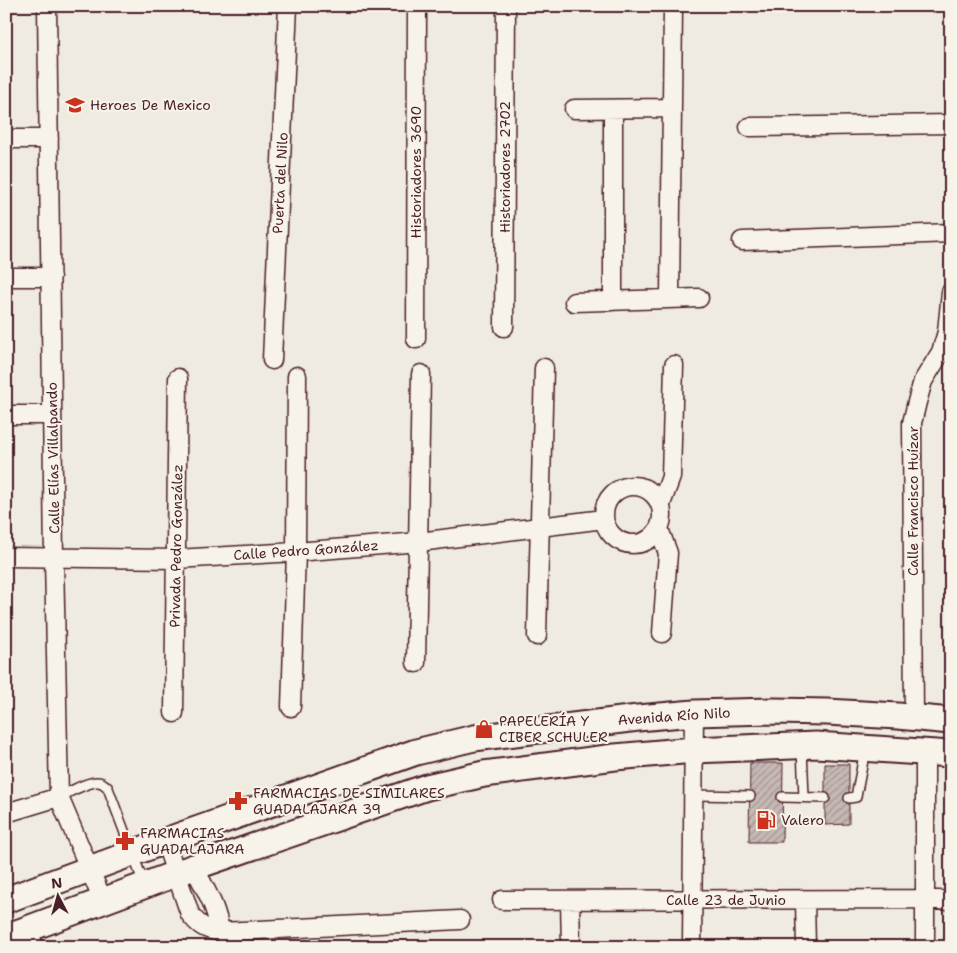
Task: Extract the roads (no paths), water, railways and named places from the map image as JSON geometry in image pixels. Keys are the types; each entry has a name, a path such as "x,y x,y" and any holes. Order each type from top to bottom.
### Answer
{"main road":[{"name":"Avenida Río Nilo","path":"6,900 165,841 416,752 474,738 694,713 818,712 951,721"},
{"path":"23,938 103,901 185,871 427,787 484,774 615,757 694,750 802,745 951,754"}],"street":[{"name":"Calle Elías Villalpando","path":"47,6 59,797 103,901"},
{"name":"Puerta del Nilo","path":"272,360 288,6"},
{"name":"Historiadores 3690","path":"416,338 417,6"},
{"name":"Historiadores 2702","path":"504,327 506,6"},
{"path":"670,299 673,6"},
{"path":"574,109 672,108"},
{"path":"613,109 613,301"},
{"path":"749,126 951,124"},
{"path":"6,139 49,140"},
{"path":"742,241 951,233"},
{"path":"6,277 50,277"},
{"name":"Calle Francisco Huízar","path":"914,718 912,422 923,381 946,352 951,292"},
{"path":"574,302 699,298"},
{"path":"661,504 671,477 674,365"},
{"path":"537,636 544,368"},
{"path":"416,663 421,374"},
{"path":"291,707 296,552 297,376"},
{"name":"Privada Pedro González","path":"174,713 178,378"},
{"path":"6,415 52,415"},
{"path":"625,486 640,486 652,492 661,504 663,516 659,528 649,539 635,544 621,542 610,532 604,520 605,505 613,493 625,486"},
{"name":"Calle Pedro González","path":"6,557 176,559 296,552 419,542 604,520"},
{"path":"659,528 668,553 662,633"},
{"path":"692,947 694,713"},
{"path":"925,752 925,947"},
{"path":"6,813 59,797"},
{"path":"165,841 185,871 214,907 220,932"},
{"path":"185,871 190,914 197,923 208,929 220,932 460,920"},
{"name":"Calle 23 de Junio","path":"502,900 925,899 951,901"},
{"path":"570,900 571,947"},
{"path":"805,900 806,947"}],"lane":[{"path":"802,745 804,797"},
{"path":"849,798 856,797 866,748"},
{"path":"59,797 91,782 101,782 108,788 145,886"},
{"path":"693,795 750,796"},
{"path":"782,797 825,798"}],"place":[{"name":"Heroes De Mexico","path":"75,105"},
{"name":"PAPELERÍA Y CIBER SCHULER","path":"484,729"},
{"name":"FARMACIAS DE SIMILARES GUADALAJARA 39","path":"238,801"},
{"name":"Valero","path":"766,820"},
{"name":"FARMACIAS GUADALAJARA","path":"125,841"}]}
